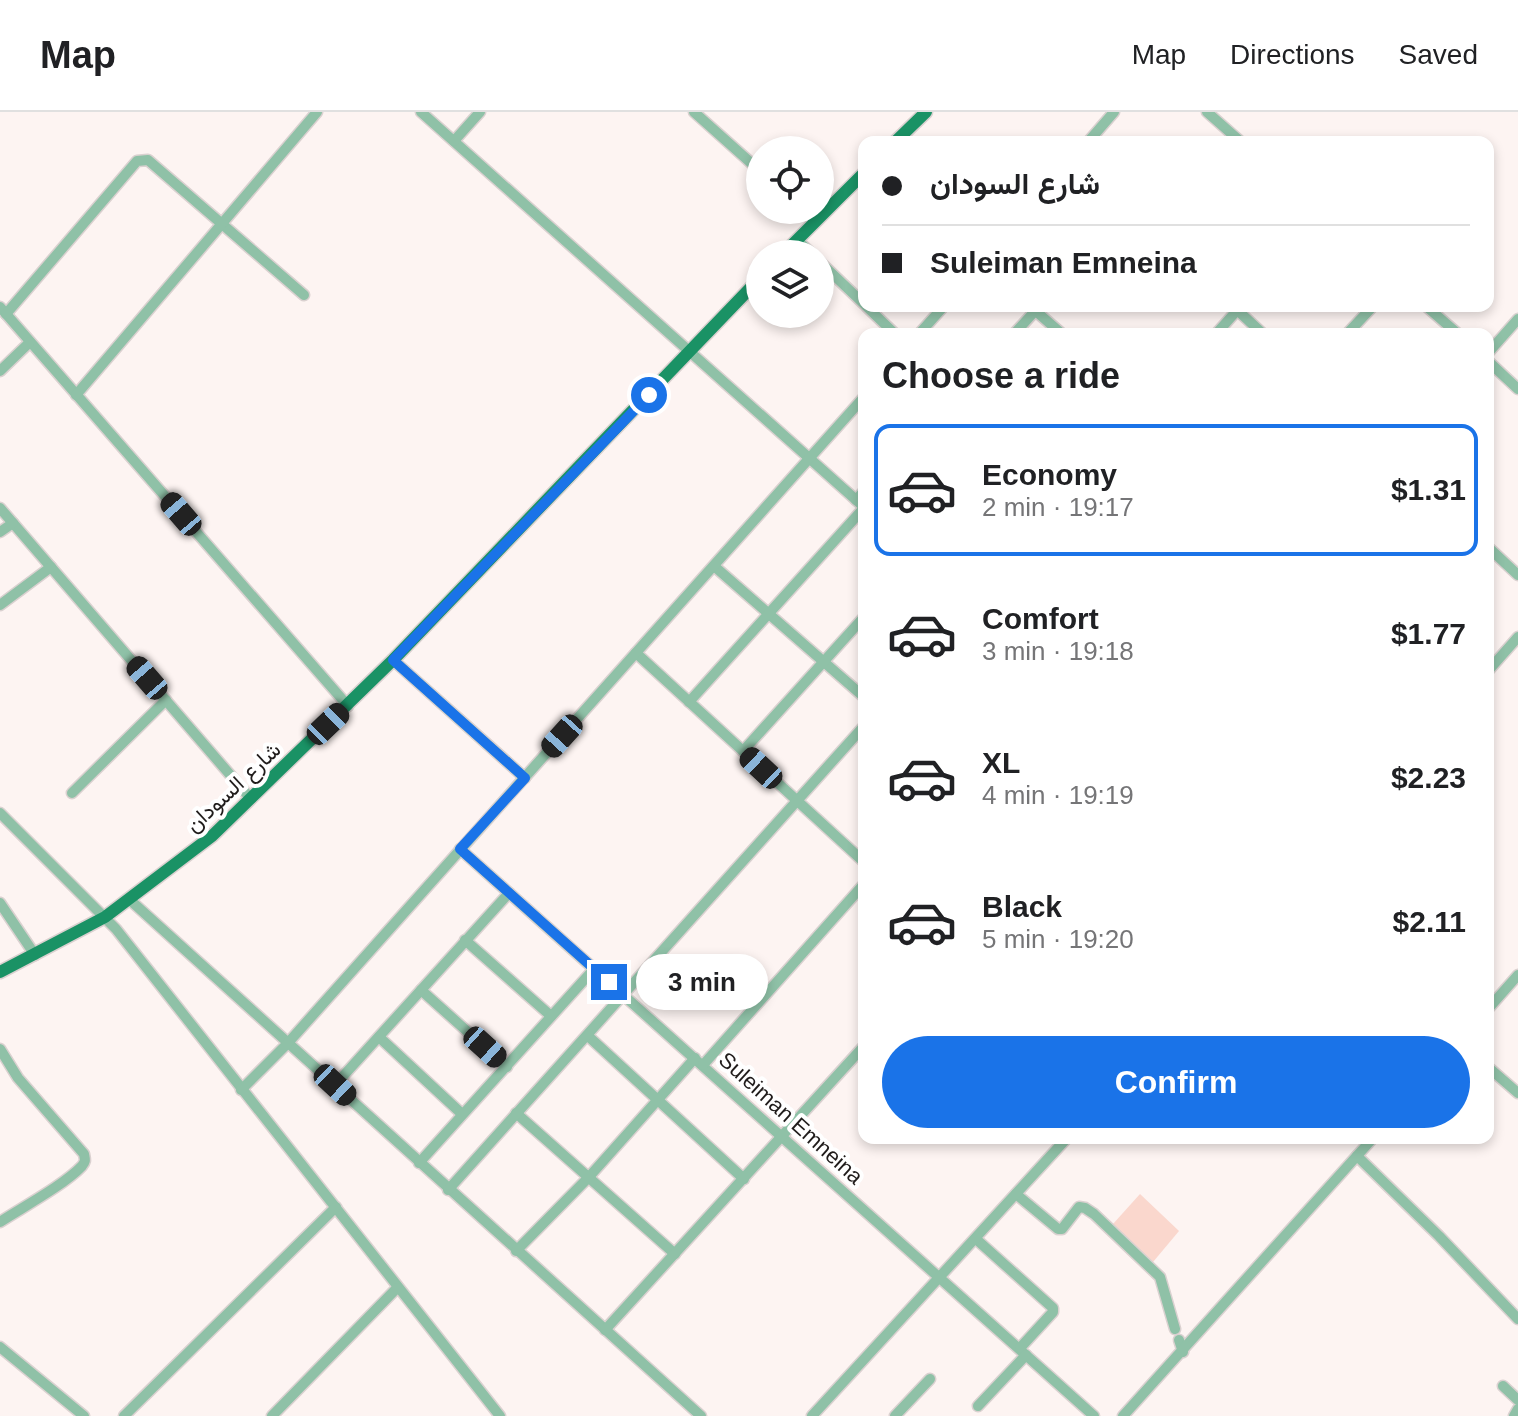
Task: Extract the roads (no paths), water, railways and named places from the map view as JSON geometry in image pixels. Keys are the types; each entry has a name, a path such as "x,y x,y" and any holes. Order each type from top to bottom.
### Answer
{"main road":[{"path":"905,136 926,112"},
{"path":"834,203 858,179"},
{"path":"797,240 813,224"},
{"name":"شارع السودان","path":"0,972 105,917 130,900 188,856 251,799 393,660 746,293"}],"street":[{"path":"76,395 317,112"},
{"path":"421,112 858,502"},
{"path":"454,141 480,112"},
{"path":"694,112 746,158"},
{"path":"1093,136 1114,112"},
{"path":"1207,112 1234,136"},
{"path":"304,295 148,160 137,161 3,311 348,706"},
{"path":"834,275 858,298"},
{"path":"872,312 889,328"},
{"path":"924,328 939,312"},
{"path":"1036,312 1055,328"},
{"path":"1221,328 1233,312"},
{"path":"1242,312 1257,328"},
{"path":"1353,328 1367,312"},
{"path":"1433,312 1451,328"},
{"path":"1494,346 1518,319"},
{"path":"0,371 30,342"},
{"path":"1494,367 1518,389"},
{"path":"241,1090 287,1044 858,404"},
{"path":"0,508 251,799"},
{"path":"689,702 858,509"},
{"path":"0,532 13,523"},
{"path":"1494,553 1518,575"},
{"path":"714,566 858,692"},
{"path":"0,605 51,567"},
{"path":"743,751 858,624"},
{"path":"1494,664 1518,637"},
{"path":"636,653 858,856"},
{"path":"393,660 525,778"},
{"path":"72,793 166,700"},
{"path":"448,1190 858,733"},
{"path":"0,813 105,917 500,1416"},
{"name":"Suleiman Emneina","path":"460,849 1094,1416"},
{"path":"516,1251 699,1062 858,890"},
{"path":"335,1085 509,893"},
{"path":"130,900 701,1416"},
{"path":"0,903 35,955"},
{"path":"465,940 551,1016"},
{"path":"419,1163 594,969"},
{"path":"1494,1002 1518,975"},
{"path":"421,990 507,1067"},
{"path":"588,1036 744,1179"},
{"path":"379,1037 462,1114"},
{"path":"0,1049 18,1078 84,1154 85,1159 83,1165 0,1222"},
{"path":"605,1330 858,1053"},
{"path":"1494,1072 1518,1093"},
{"path":"516,1113 675,1254"},
{"path":"812,1416 1062,1144"},
{"path":"1123,1416 1368,1144"},
{"path":"1357,1156 1518,1319"},
{"path":"1016,1194 1058,1229 1062,1229 1079,1207 1094,1214 1160,1277 1183,1352"},
{"path":"124,1416 336,1207"},
{"path":"976,1239 1053,1308 1053,1312 978,1406"},
{"path":"272,1416 397,1288"},
{"path":"0,1347 79,1415"},
{"path":"895,1416 930,1379"},
{"path":"1503,1386 1518,1400"},
{"path":"1514,1416 1518,1409"}]}
